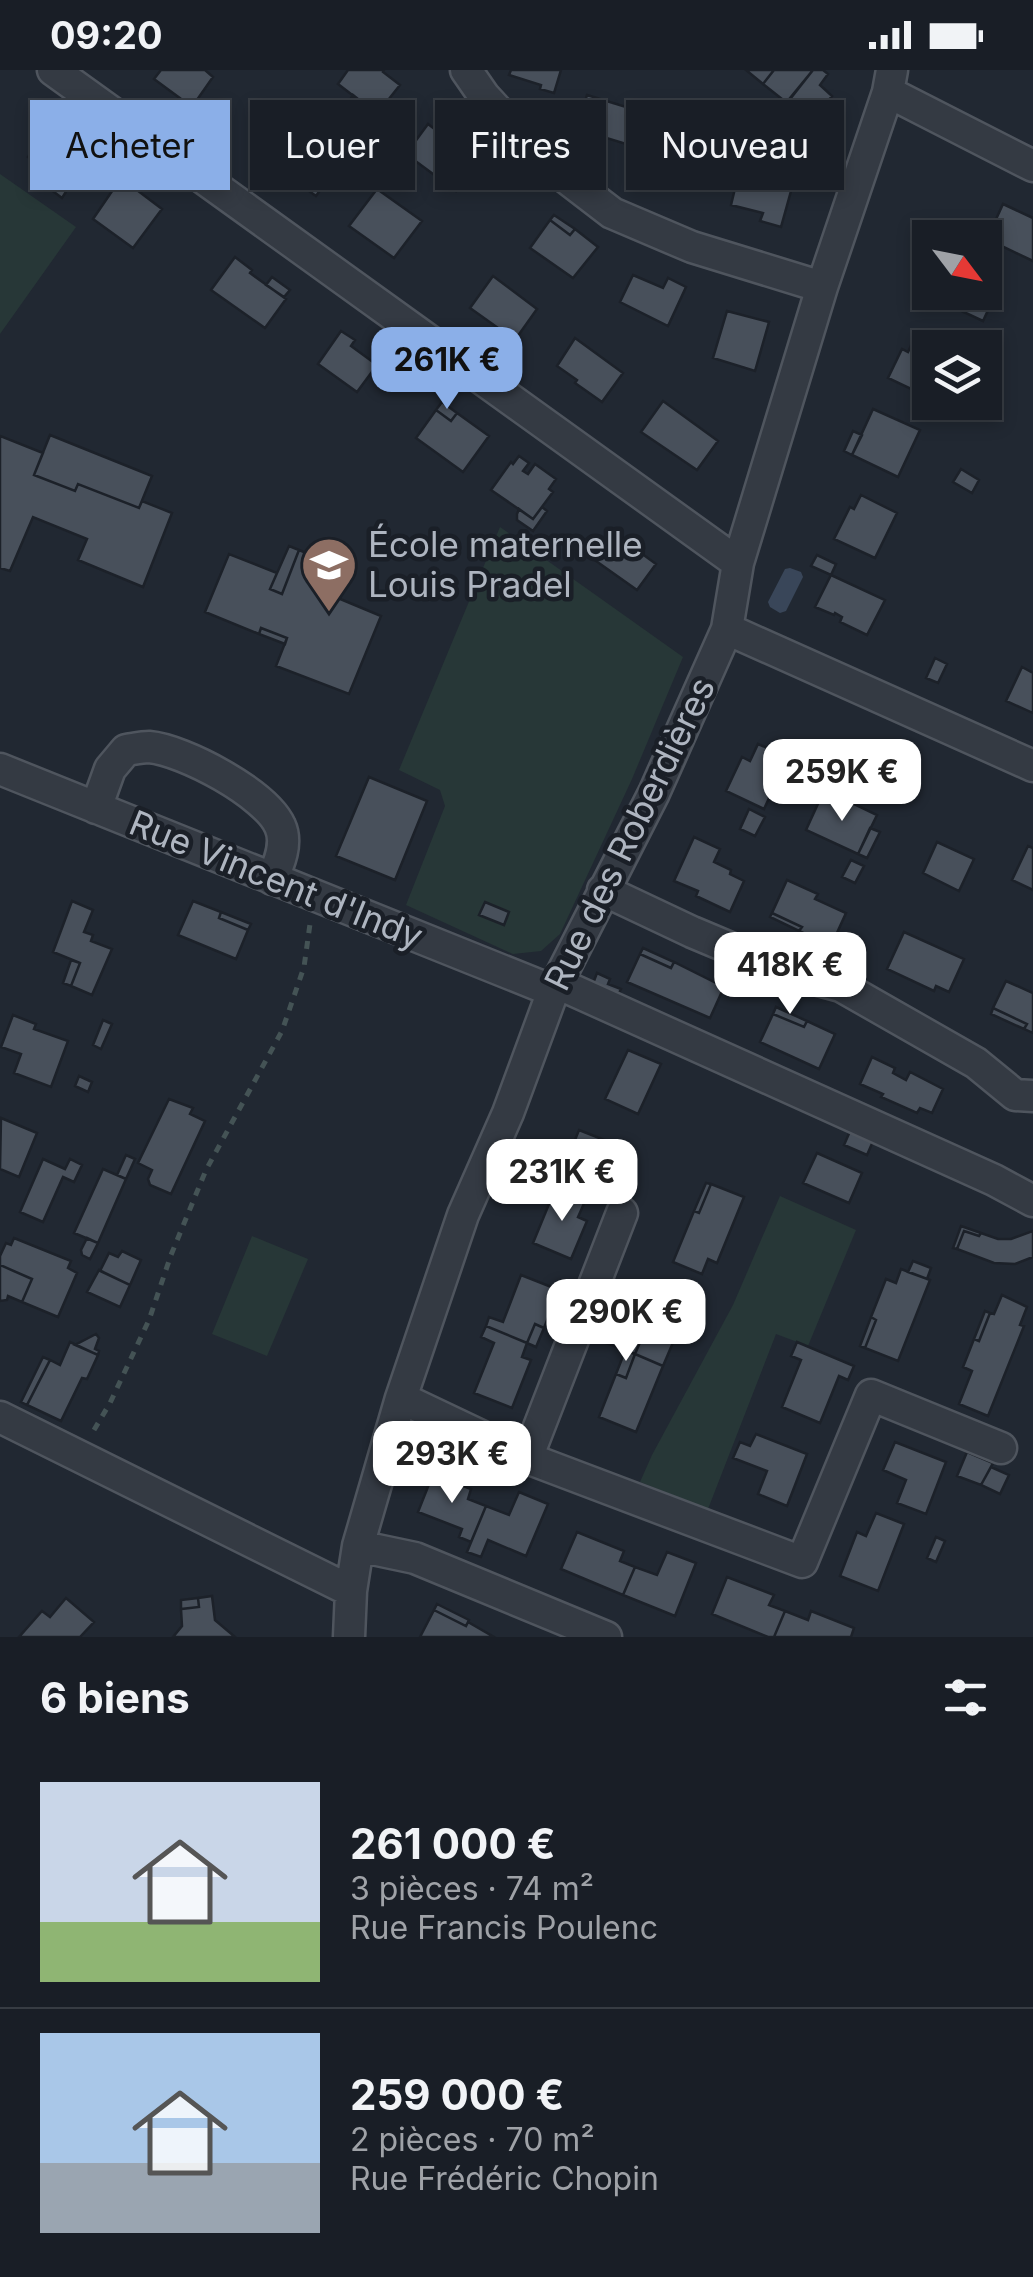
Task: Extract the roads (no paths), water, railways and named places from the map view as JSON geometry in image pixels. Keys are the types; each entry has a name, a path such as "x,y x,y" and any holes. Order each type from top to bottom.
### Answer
{"street":[{"path":"53,70 738,563"},
{"path":"466,70 484,96 542,160 612,212 692,247 822,286"},
{"path":"890,81 1033,166"},
{"name":"Rue des Roberdières","path":"349,1637 358,1546 401,1398 463,1215 508,1113 554,987 654,793 727,629 738,563 822,286 890,81"},
{"path":"727,629 1033,766"},
{"path":"96,808 110,769 126,750 148,747 183,755 261,802 282,828 282,858 272,878"},
{"name":"Rue Vincent d'Indy","path":"0,770 554,987 994,1180 1033,1201"},
{"path":"603,890 785,971 841,986 976,1063 1015,1095 1033,1096"},
{"path":"527,1458 622,1213"},
{"path":"401,1398 527,1458 802,1562 871,1395 1002,1448"},
{"path":"7,1430 78,1456 351,1592"},
{"path":"358,1546 414,1558 569,1630 606,1637"}],"water":[{"path":"785,569 803,577 786,611 780,613 768,602"}],"place":[{"name":"École maternelle Louis Pradel","path":"329,614"}]}
